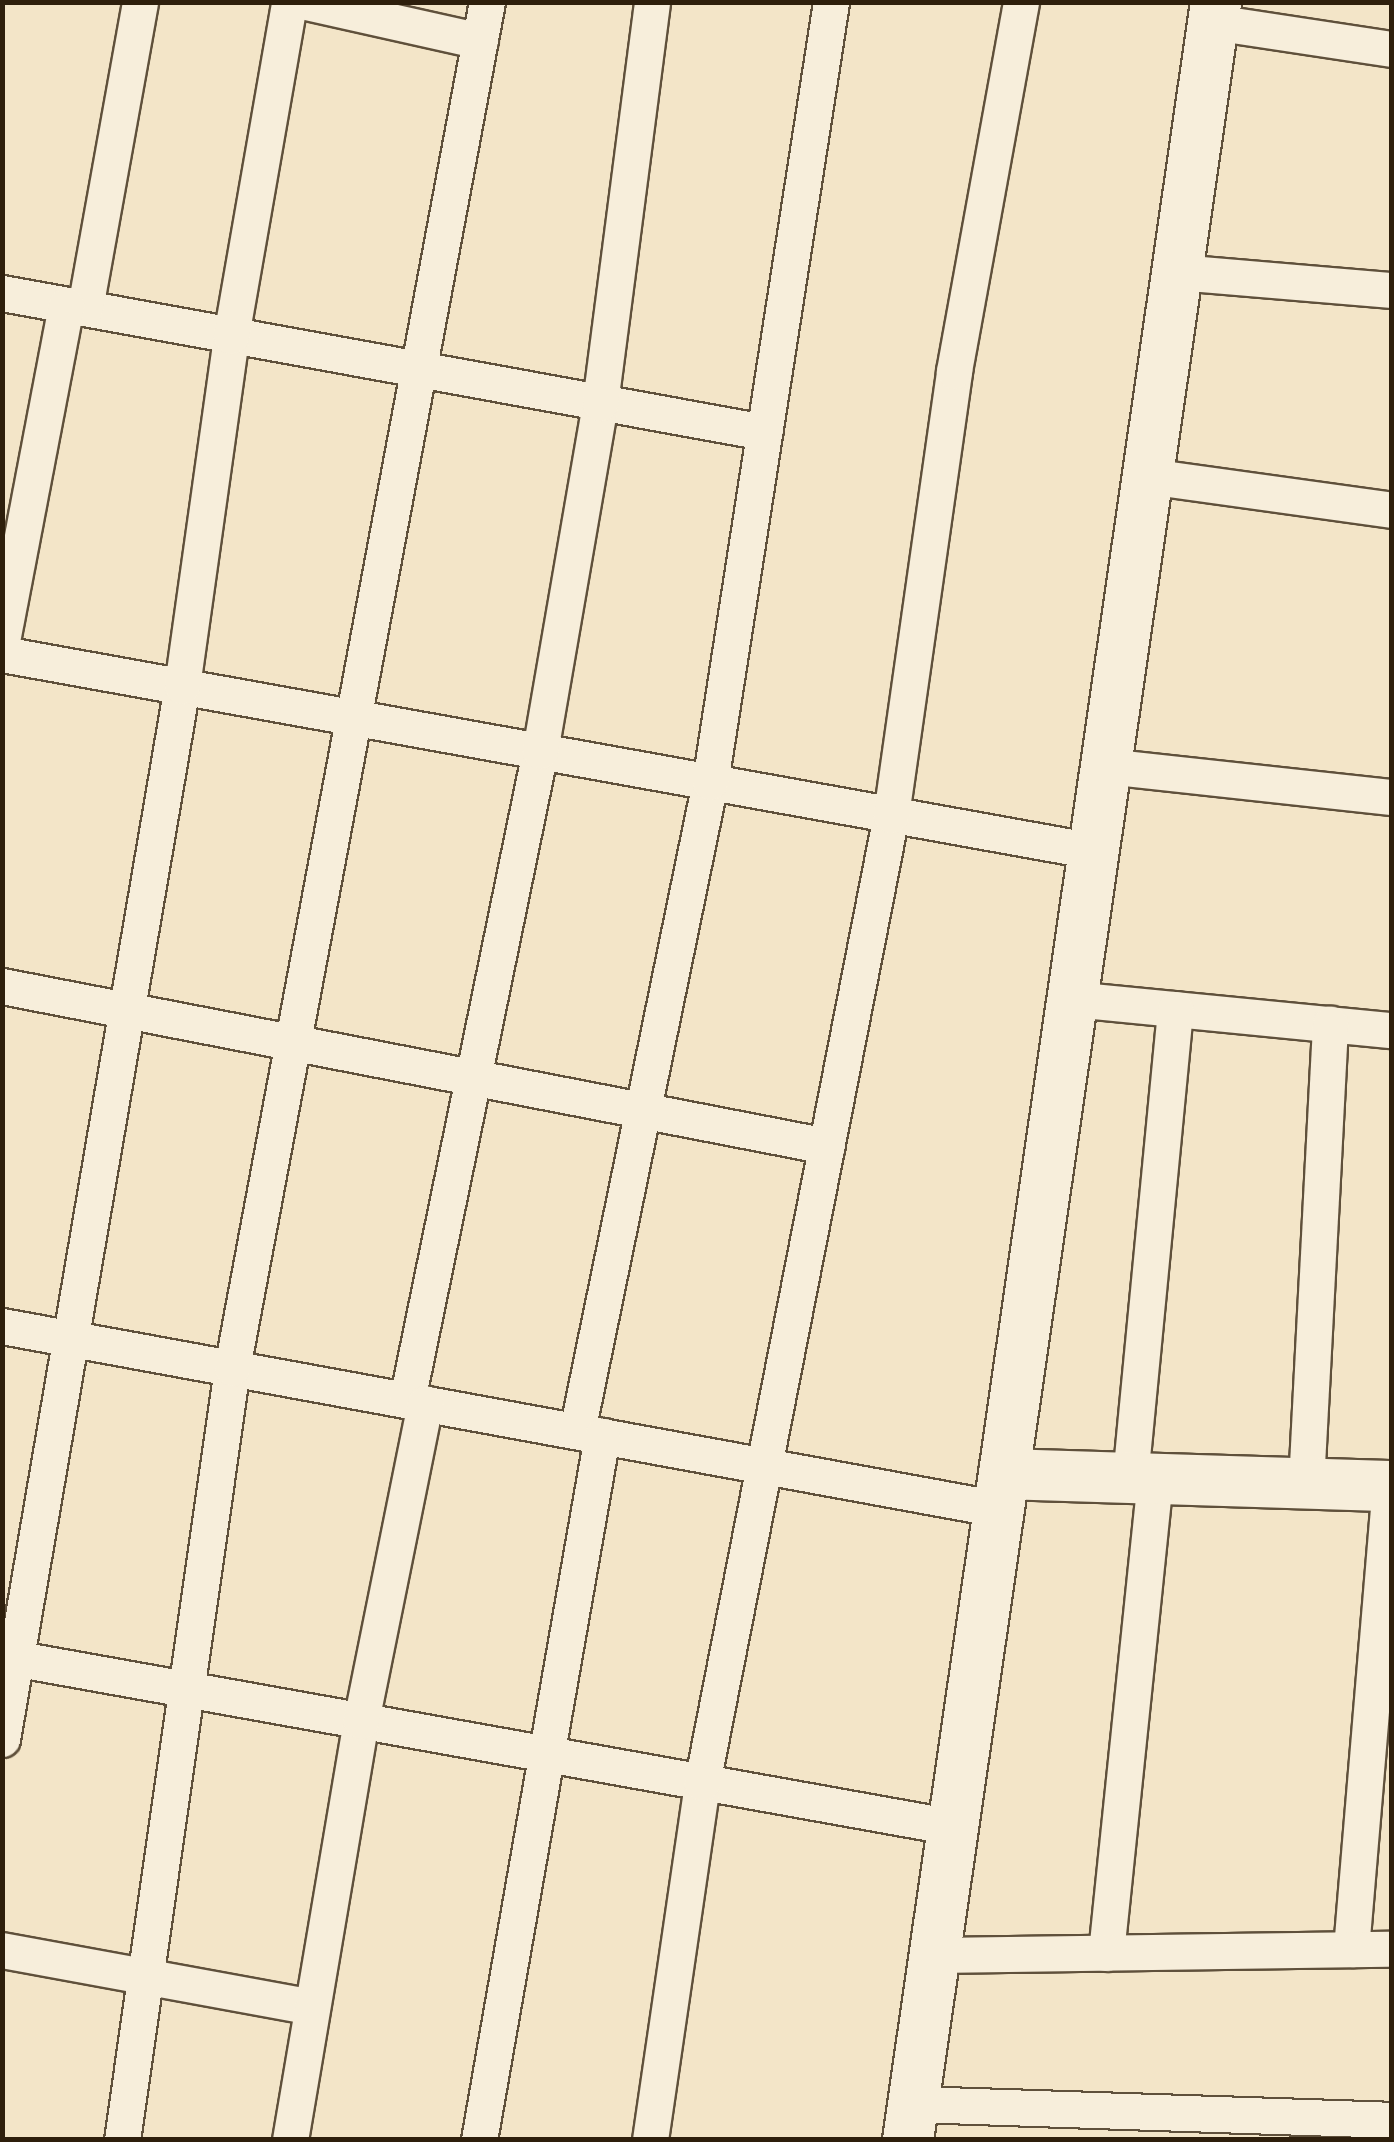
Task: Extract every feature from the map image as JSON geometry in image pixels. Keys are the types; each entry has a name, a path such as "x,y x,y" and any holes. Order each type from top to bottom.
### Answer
{"street":[{"path":"2,642 140,2"},
{"path":"2,1739 9,1658 72,1338 182,686 231,336 290,2"},
{"path":"306,2 480,40"},
{"path":"122,2140 232,1368 358,718 487,2"},
{"path":"290,2140 416,1401 540,751 600,403 652,2"},
{"path":"479,2140 589,1434 644,1110 710,782 831,2"},
{"path":"650,2140 702,1783 892,815 954,371 1021,2"},
{"path":"1392,49 1214,12 911,2122 1392,2120"},
{"path":"1177,272 1392,290"},
{"path":"2,294 764,432"},
{"path":"1148,476 1392,510"},
{"path":"2,654 1094,852"},
{"path":"1106,766 1392,797"},
{"path":"2,986 827,1146"},
{"path":"1073,999 1392,1030"},
{"path":"1106,1953 1175,1009"},
{"path":"1306,1484 1330,1024"},
{"path":"2,1326 764,1466 1002,1491 1142,1479 1391,1486 1350,1949"},
{"path":"9,1658 953,1828"},
{"path":"936,1955 1392,1948"},
{"path":"2,1950 312,2007"}]}
